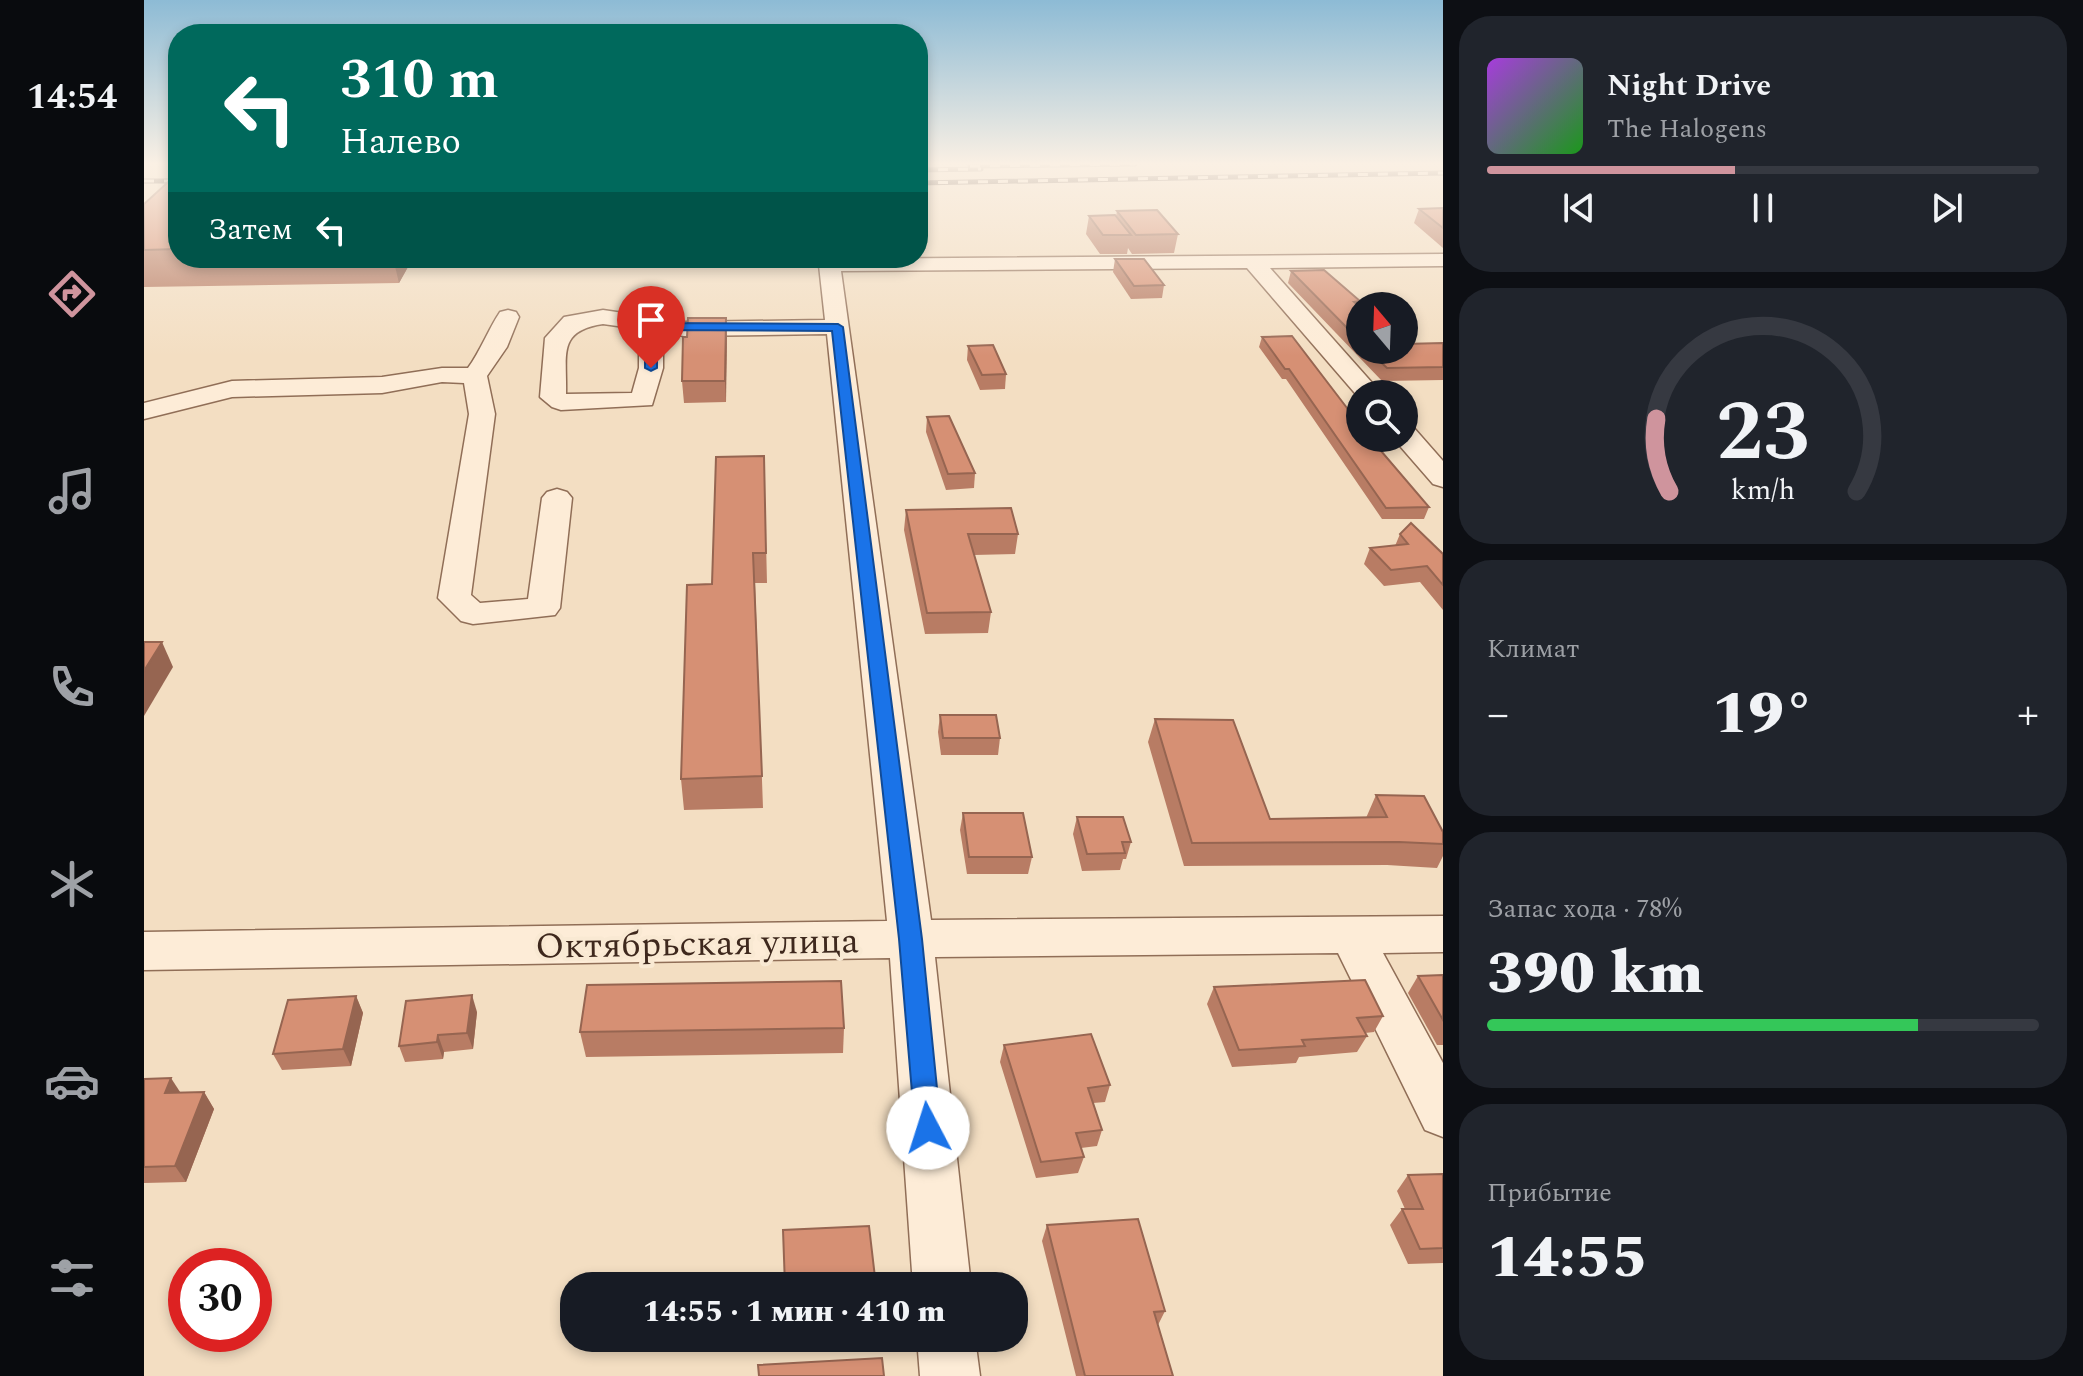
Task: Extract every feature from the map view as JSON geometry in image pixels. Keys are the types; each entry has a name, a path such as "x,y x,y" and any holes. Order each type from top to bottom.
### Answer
{"street":[{"path":"928,264 1443,260"},
{"path":"1253,262 1357,380"},
{"path":"830,268 911,939 941,1272"},
{"path":"508,317 495,347 475,376 482,414 454,598 473,614 543,608 557,498"},
{"path":"651,326 651,368 643,400 561,402 553,397 557,338 572,322 603,317 630,319 651,326 838,327"},
{"path":"144,411 232,389 382,385 442,375 475,376"},
{"path":"1418,450 1443,478"},
{"name":"Октябрьская улица","path":"144,951 1443,934"},
{"path":"1351,935 1443,1113"},
{"path":"947,1352 950,1376"}],"building":[{"path":"144,228 168,228 168,249 144,250"},
{"path":"1098,228 1126,228 1131,235 1103,235"},
{"path":"1131,228 1173,228 1178,234 1136,235"},
{"path":"1115,259 1144,259 1164,285 1134,286"},
{"path":"1324,270 1350,292 1346,292 1346,327 1291,271"},
{"path":"688,318 726,318 725,381 682,381 683,337 687,337"},
{"path":"1292,336 1346,407 1346,451 1289,369 1285,369 1262,337"},
{"path":"1443,343 1443,367 1387,368 1383,364 1418,364 1418,344"},
{"path":"993,345 1006,374 982,375 968,346"},
{"path":"949,416 975,473 948,474 927,417"},
{"path":"1347,452 1382,452 1429,507 1386,508"},
{"path":"764,456 766,553 753,553 762,776 681,779 687,585 712,584 716,457"},
{"path":"1011,508 1018,534 968,534 991,612 927,613 906,510"},
{"path":"1411,523 1443,554 1443,585 1427,566 1391,570 1370,548 1408,544 1400,534"},
{"path":"144,642 162,642 144,671"},
{"path":"940,715 996,715 1000,738 943,738"},
{"path":"1155,719 1233,720 1270,819 1387,817 1376,795 1424,796 1443,832 1443,844 1192,843"},
{"path":"963,813 1023,813 1032,857 969,857"},
{"path":"1077,817 1123,817 1131,842 1122,842 1125,853 1087,854"},
{"path":"1443,975 1443,1020 1418,976"},
{"path":"1365,980 1383,1016 1357,1018 1367,1036 1302,1040 1305,1046 1239,1050 1214,987"},
{"path":"841,981 844,1028 580,1032 587,985"},
{"path":"472,995 467,1033 438,1035 437,1042 399,1046 406,1001"},
{"path":"356,996 343,1049 273,1054 288,1000"},
{"path":"1091,1034 1110,1085 1088,1088 1102,1130 1076,1133 1084,1157 1041,1162 1004,1045"},
{"path":"171,1078 165,1093 204,1092 175,1166 144,1167 144,1079"},
{"path":"1443,1174 1443,1248 1420,1249 1402,1209 1423,1209 1408,1175"},
{"path":"1138,1219 1165,1311 1154,1312 1173,1376 1085,1376 1047,1225"},
{"path":"869,1226 874,1272 784,1272 783,1230"},
{"path":"882,1358 884,1376 759,1376 758,1365"}],"route":[{"path":"651,368 651,326 684,329 838,327 911,939 928,1128"}]}
